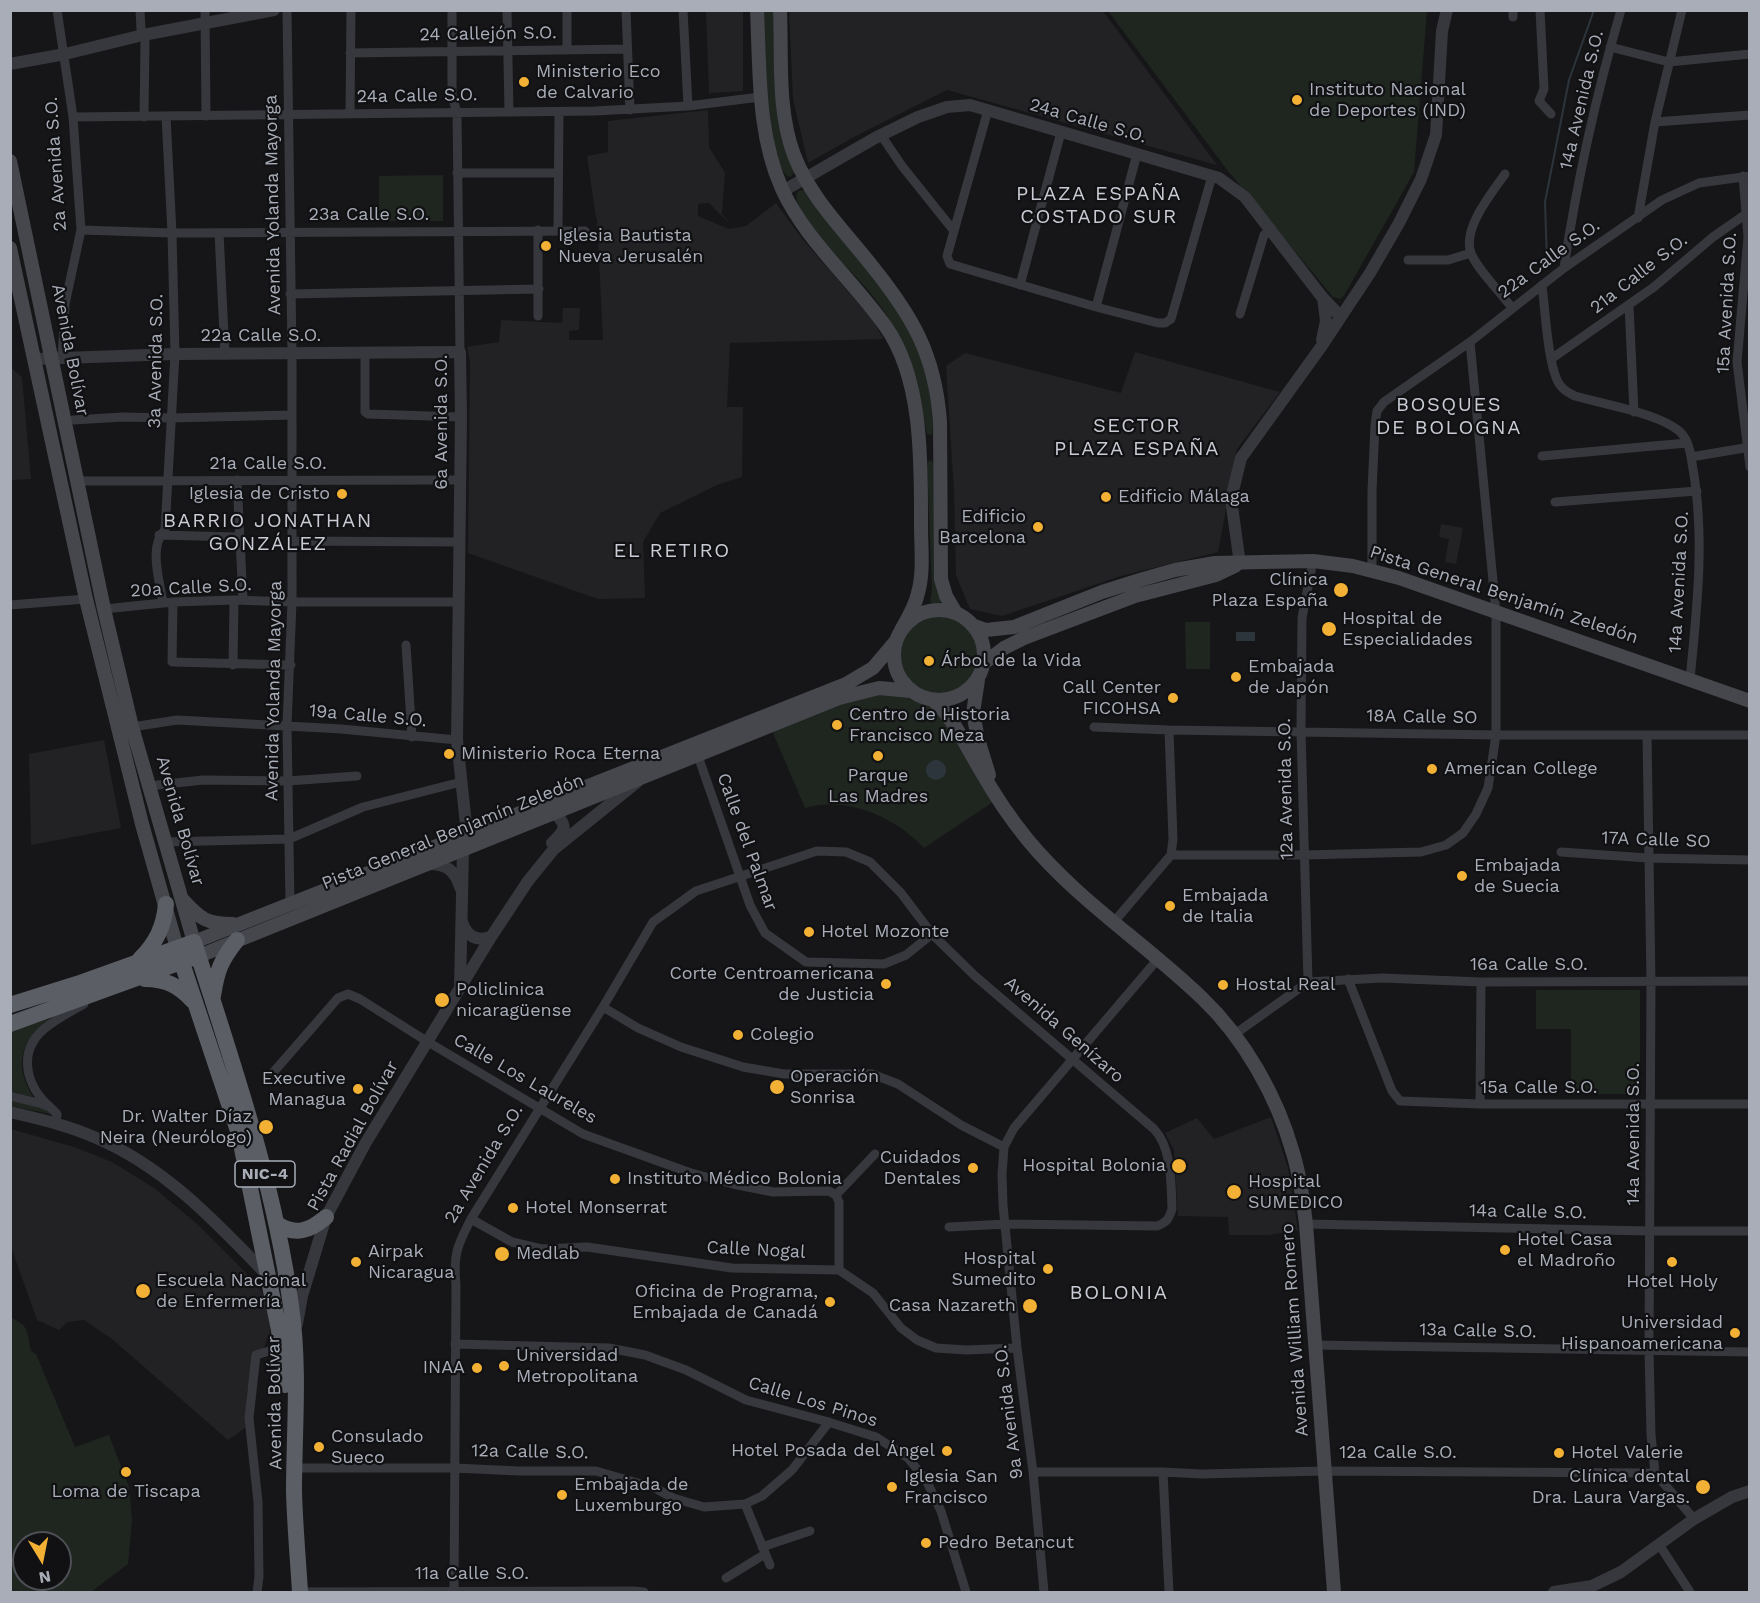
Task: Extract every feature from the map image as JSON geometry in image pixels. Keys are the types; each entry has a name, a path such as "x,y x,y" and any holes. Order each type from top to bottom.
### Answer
{"highway":[{"path":"174,901 157,938 137,971 172,983 184,991 195,1004"},
{"path":"212,1000 217,972 238,932"},
{"name":"Pista General Benjamín Zeledón","path":"10,1005 137,971 196,949"},
{"name":"Avenida Bolívar","path":"196,949 255,1135 277,1224 291,1306 296,1468 294,1491 300,1592"},
{"name":"Avenida Bolívar","path":"179,955 239,1134 268,1269 291,1349 284,1367 288,1469 294,1491"},
{"name":"Pista General Benjamín Zeledón","path":"10,1024 114,987 137,971"},
{"path":"277,1224 286,1230 296,1232 307,1230 326,1216"},
{"path":"287,1441 291,1465 296,1468"}],"main road":[{"path":"758,10 760,97 766,139 783,191 810,233 888,329 902,358 913,394 921,453 921,581 914,607 898,636 894,660 903,683 911,691 933,700 946,700 959,696 971,688 982,670 982,642 972,625 956,613 946,596 940,579 940,421 930,360 907,313 872,266 826,211 805,178 794,155 788,135 783,95 780,10"},
{"name":"Avenida Bolívar","path":"10,161 57,359 76,481 104,609 132,727 165,842 179,955"},
{"name":"Avenida Bolívar","path":"10,248 86,599 142,824 196,949"},
{"name":"Pista General Benjamín Zeledón","path":"972,625 986,630 1014,627 1102,592 1158,575 1215,563 1313,561 1372,571 1749,701"},
{"name":"Pista General Benjamín Zeledón","path":"982,670 1004,648 1024,638 1135,596 1216,575 1240,564"},
{"path":"898,636 911,620 923,613 938,610 956,613"},
{"name":"Pista General Benjamín Zeledón","path":"196,949 464,850 552,806 702,740 846,684 864,675 882,660 898,636"},
{"name":"Avenida William Romero","path":"982,670 973,713 991,786"},
{"name":"Pista General Benjamín Zeledón","path":"238,932 290,904 492,824 640,779 839,698 885,687 911,691"},
{"name":"Avenida William Romero","path":"933,700 952,721 1026,838 1054,868 1113,923 1202,998 1234,1034 1267,1087 1293,1151 1306,1224 1334,1593"},
{"path":"698,756 699,750 703,747 770,720 786,708"},
{"path":"640,779 652,769 695,752 702,740"},
{"path":"464,850 472,838 538,809 552,806"},
{"path":"492,824 514,819"},
{"path":"392,877 406,868 459,846 467,834"},
{"path":"174,901 207,921 238,932"}],"street":[{"name":"2a Avenida S.O.","path":"57,10 73,117 81,230 65,304 57,359"},
{"path":"140,10 145,41 144,117"},
{"path":"205,10 206,116"},
{"path":"10,64 274,10"},
{"name":"Avenida Yolanda Mayorga","path":"287,10 292,354 292,602 287,726 290,904"},
{"path":"350,114 351,10"},
{"name":"6a Avenida S.O.","path":"452,10 452,95 457,113 461,417 458,740 467,834"},
{"path":"507,10 509,112"},
{"path":"567,10 567,50"},
{"path":"626,10 630,110"},
{"path":"683,10 688,106"},
{"path":"1240,564 1231,499 1241,458 1321,347 1395,230 1430,158 1436,135 1442,31 1447,10"},
{"path":"1540,10 1544,89 1539,101 1551,114"},
{"name":"14a Avenida S.O.","path":"1564,268 1574,206 1610,48 1621,10"},
{"path":"1638,218 1655,122 1682,10"},
{"path":"1610,48 1669,62 1749,54"},
{"name":"24 Callejón S.O.","path":"350,53 627,49"},
{"name":"24a Calle S.O.","path":"73,117 630,110 760,97"},
{"name":"24a Calle S.O.","path":"783,191 881,135 918,117 947,107 970,105 1212,176 1226,183 1245,197 1340,316"},
{"path":"988,110 947,256 950,264 1020,285 1096,307 1165,323 1171,319 1212,176"},
{"path":"558,231 559,112"},
{"path":"1655,122 1749,115"},
{"name":"3a Avenida S.O.","path":"166,116 175,354 165,530 159,535 156,554 168,603 171,662 233,665"},
{"path":"1020,285 1061,132"},
{"path":"881,135 902,166 954,231"},
{"path":"1096,307 1137,154"},
{"path":"457,173 558,173"},
{"path":"1505,174 1478,214 1469,241 1470,253 1512,308"},
{"name":"22a Calle S.O.","path":"1372,571 1375,425 1377,411 1384,402 1470,342 1564,268 1662,200 1699,183 1746,176"},
{"name":"15a Avenida S.O.","path":"1746,176 1748,237 1737,362 1749,467"},
{"name":"21a Calle S.O.","path":"1551,359 1654,287 1713,237 1746,214"},
{"name":"23a Calle S.O.","path":"81,230 172,233 585,231"},
{"path":"538,230 538,316"},
{"path":"1240,314 1264,235 1271,230"},
{"path":"219,233 225,355"},
{"path":"1408,260 1448,260 1470,253"},
{"path":"1542,285 1551,359 1558,384 1575,396 1654,417 1682,434 1687,443 1542,456"},
{"path":"290,294 539,289"},
{"path":"1321,347 1326,321 1323,297"},
{"path":"1629,305 1634,412"},
{"path":"1171,855 1421,852 1446,845 1463,833 1476,814 1488,788 1496,735 1496,612 1470,342"},
{"name":"22a Calle S.O.","path":"57,359 175,354 460,352"},
{"path":"365,353 365,412 368,414 461,417"},
{"path":"35,359 57,359"},
{"path":"73,420 123,417 292,415"},
{"name":"14a Avenida S.O.","path":"1687,443 1697,491 1700,529 1690,679"},
{"path":"1691,458 1748,448"},
{"path":"237,480 238,600 233,665 291,666"},
{"name":"21a Calle S.O.","path":"76,481 460,480"},
{"path":"1555,502 1697,491"},
{"path":"159,535 238,537"},
{"path":"292,541 460,542"},
{"name":"12a Avenida S.O.","path":"1308,981 1301,731 1302,618 1313,561"},
{"path":"10,605 86,599"},
{"name":"20a Calle S.O.","path":"104,609 238,600 459,602"},
{"path":"406,645 412,737"},
{"name":"19a Calle S.O.","path":"132,727 177,720 287,726 458,740"},
{"name":"18A Calle SO","path":"1094,727 1496,735 1749,735"},
{"path":"1113,923 1171,855 1173,839 1169,730"},
{"name":"14a Avenida S.O.","path":"1647,735 1651,982 1649,1350 1654,1473"},
{"name":"Calle del Palmar","path":"698,756 750,904 765,933 806,962 884,964 906,955 932,934"},
{"path":"148,786 203,780 288,781 357,776"},
{"path":"528,881 554,849 640,779"},
{"path":"165,842 289,839 363,807 461,782"},
{"path":"528,881 540,856 563,831 563,822 552,806"},
{"path":"458,994 461,978 464,850"},
{"name":"Avenida Genízaro","path":"741,877 817,851 846,852 870,862 901,893 932,934 975,976 1161,1136 1166,1147 1172,1209 1169,1219 1163,1224 1157,1226 1006,1224"},
{"name":"17A Calle SO","path":"1561,852 1648,858 1749,860"},
{"path":"429,864 451,869 458,879 462,896"},
{"name":"2a Avenida S.O.","path":"454,1592 456,1285 454,1267 457,1247 471,1219 653,922 696,891 741,877"},
{"name":"Pista Radial Bolívar","path":"291,1349 302,1296 326,1216 365,1144 491,937 528,881"},
{"path":"461,921 466,933 472,937 480,939 491,937"},
{"name":"9a Avenida S.O.","path":"1044,1593 1002,1185 1004,1147 1014,1128 1157,960"},
{"name":"16a Calle S.O.","path":"1308,981 1348,979 1480,982 1749,981"},
{"name":"15a Calle S.O.","path":"1348,979 1392,1092 1400,1101 1480,1104 1749,1104"},
{"path":"1234,1034 1308,981"},
{"path":"1480,982 1480,1104"},
{"path":"56,1123 57,1114 39,1098 30,1079 26,1064 31,1045 44,1028 114,987"},
{"name":"Calle Los Laureles","path":"272,1075 338,999 348,994 360,999 583,1134 691,1173 733,1184 774,1191 829,1191 836,1195"},
{"path":"603,1007 638,1028 681,1047 743,1067 784,1074 872,1074 881,1077 898,1084 961,1125 1004,1147"},
{"path":"10,1096 50,1107"},
{"path":"10,1112 56,1123 97,1138 136,1160 186,1194 268,1269"},
{"path":"875,1154 836,1195 839,1202 839,1270 873,1293 901,1328 917,1340 936,1348 966,1350 1017,1348"},
{"name":"Calle Nogal","path":"471,1219 512,1242 542,1249 587,1247 732,1268 839,1270"},
{"path":"949,1227 1006,1224"},
{"name":"14a Calle S.O.","path":"1306,1224 1651,1231 1749,1230"},
{"name":"Calle Los Pinos","path":"455,1344 609,1348 645,1355 686,1370 746,1400 876,1437 908,1458 926,1480 945,1521 966,1593"},
{"name":"13a Calle S.O.","path":"1315,1345 1749,1353"},
{"path":"257,1593 259,1577 258,1502 249,1418 256,1355 291,1349"},
{"name":"12a Calle S.O.","path":"296,1468 596,1471 655,1488 673,1498 704,1507 745,1504 762,1496 792,1470 829,1422"},
{"name":"12a Calle S.O.","path":"1033,1472 1654,1473"},
{"path":"1163,1472 1169,1593"},
{"path":"1654,1473 1694,1519"},
{"path":"1554,1593 1571,1592 1592,1586 1621,1572 1660,1546 1694,1519 1732,1497 1749,1491"},
{"path":"745,1504 770,1565"},
{"path":"726,1578 764,1550 810,1531"},
{"path":"1660,1546 1690,1593"},
{"name":"11a Calle S.O.","path":"300,1592 634,1591 644,1593"}],"shaded area":[{"path":"706,11 743,11 743,91 709,93"},
{"path":"763,11 778,11 796,172 790,177 782,169 775,151 771,128 765,73"},
{"path":"789,11 1103,11 1217,165 947,90 808,163 793,99"},
{"name":"Instituto Nacional de Deportes (IND)","path":"1108,11 1427,11 1414,172 1345,294 1340,299 1333,297 1228,171"},
{"path":"708,110 709,147 725,173 722,214 730,224 709,203 698,204 698,216 729,229 746,226 776,203 804,241 873,320 883,339 730,343 727,407 743,407 742,477 717,485 660,513 643,542 645,598 598,599 468,553 470,361 467,347 499,342 501,320 562,323 563,308 580,308 579,330 569,331 569,340 603,340 597,219 587,156 608,152 608,121"},
{"path":"443,175 443,221 379,221 379,176"},
{"path":"798,191 806,191 893,298 927,366 934,416 932,435 927,434 919,391 899,336 875,298 825,244 804,215 797,200"},
{"path":"1135,352 1280,392 1237,449 1218,552 1121,576 1002,616 970,609 956,575 954,492 946,366 965,353 1121,393"},
{"path":"11,368 22,377 31,479 11,480"},
{"path":"930,460 933,462 937,590 943,602 934,604 930,602 932,589 927,463"},
{"path":"1441,524 1463,528 1456,564 1445,562 1449,539 1439,537"},
{"path":"939,616 954,619 971,633 978,655 975,670 961,687 939,694 924,691 907,677 900,655 903,640 917,623"},
{"path":"1185,622 1210,622 1210,669 1186,669"},
{"path":"1236,632 1255,632 1255,641 1236,641"},
{"name":"Parque Las Madres","path":"911,691 933,700 999,798 924,848 899,827 869,812 837,805 805,808 770,726 839,698"},
{"path":"104,740 121,828 31,845 29,754"},
{"path":"932,760 940,760 946,766 946,774 940,780 932,780 926,774 926,766"},
{"path":"1536,990 1640,990 1640,1094 1571,1094 1571,1029 1536,1029"},
{"path":"56,1017 35,1032 24,1051 23,1073 33,1097 11,1092 11,1030"},
{"path":"10,1100 49,1110 51,1114 11,1106"},
{"name":"Hospital SUMEDICO","path":"1271,1117 1288,1168 1298,1230 1269,1235 1229,1235 1228,1217 1178,1216 1174,1150 1165,1133 1197,1118 1214,1139"},
{"name":"Escuela Nacional de Enfermería","path":"11,1129 74,1147 112,1162 154,1188 196,1223 257,1284 271,1316 270,1332 247,1391 245,1428 228,1440 112,1339 84,1320 67,1322 59,1330 37,1320 11,1247"},
{"path":"11,1318 22,1324 27,1331 31,1351 36,1354 75,1447 109,1435 129,1487 132,1520 128,1564 91,1592 11,1592"}],"waterway":[{"path":"1547,264 1545,202 1569,80 1594,10"}],"place":[{"name":"Ministerio Eco de Calvario","path":"524,82"},
{"name":"Instituto Nacional de Deportes (IND)","path":"1297,100"},
{"name":"Iglesia Bautista Nueva Jerusalén","path":"546,246"},
{"name":"Iglesia de Cristo","path":"342,494"},
{"name":"Edificio Málaga","path":"1106,497"},
{"name":"Edificio Barcelona","path":"1038,527"},
{"name":"Clínica Plaza España","path":"1341,590"},
{"name":"Hospital de Especialidades","path":"1329,629"},
{"name":"Árbol de la Vida","path":"929,661"},
{"name":"Embajada de Japón","path":"1236,677"},
{"name":"Call Center FICOHSA","path":"1173,698"},
{"name":"Centro de Historia Francisco Meza","path":"837,725"},
{"name":"Ministerio Roca Eterna","path":"449,754"},
{"name":"Parque Las Madres","path":"878,756"},
{"name":"American College","path":"1432,769"},
{"name":"Embajada de Suecia","path":"1462,876"},
{"name":"Embajada de Italia","path":"1170,906"},
{"name":"Hotel Mozonte","path":"809,932"},
{"name":"Corte Centroamericana de Justicia","path":"886,984"},
{"name":"Hostal Real","path":"1223,985"},
{"name":"Policlinica nicaragüense","path":"442,1000"},
{"name":"Colegio","path":"738,1035"},
{"name":"Operación Sonrisa","path":"777,1087"},
{"name":"Executive Managua","path":"358,1089"},
{"name":"Dr. Walter Díaz Neira (Neurólogo)","path":"266,1127"},
{"name":"Hospital Bolonia","path":"1179,1166"},
{"name":"Cuidados Dentales","path":"973,1168"},
{"name":"Instituto Médico Bolonia","path":"615,1179"},
{"name":"Hospital SUMEDICO","path":"1234,1192"},
{"name":"Hotel Monserrat","path":"513,1208"},
{"name":"Hotel Casa el Madroño","path":"1505,1250"},
{"name":"Medlab","path":"502,1254"},
{"name":"Airpak Nicaragua","path":"356,1262"},
{"name":"Hotel Holy","path":"1672,1262"},
{"name":"Hospital Sumedito","path":"1048,1269"},
{"name":"Escuela Nacional de Enfermería","path":"143,1291"},
{"name":"Oficina de Programa, Embajada de Canadá","path":"830,1302"},
{"name":"Casa Nazareth","path":"1030,1306"},
{"name":"Universidad Hispanoamericana","path":"1735,1333"},
{"name":"Universidad Metropolitana","path":"504,1366"},
{"name":"INAA","path":"477,1368"},
{"name":"Consulado Sueco","path":"319,1447"},
{"name":"Hotel Posada del Ángel","path":"947,1451"},
{"name":"Hotel Valerie","path":"1559,1453"},
{"name":"Loma de Tiscapa","path":"126,1472"},
{"name":"Iglesia San Francisco","path":"892,1487"},
{"name":"Clínica dental Dra. Laura Vargas.","path":"1703,1487"},
{"name":"Embajada de Luxemburgo","path":"562,1495"},
{"name":"Pedro Betancut","path":"926,1543"}],"district":[{"name":"PLAZA ESPAÑA COSTADO SUR","path":"1099,206"},
{"name":"BOSQUES DE BOLOGNA","path":"1449,416"},
{"name":"SECTOR PLAZA ESPAÑA","path":"1137,438"},
{"name":"BARRIO JONATHAN GONZÁLEZ","path":"268,532"},
{"name":"EL RETIRO","path":"672,551"},
{"name":"BOLONIA","path":"1119,1293"}]}
